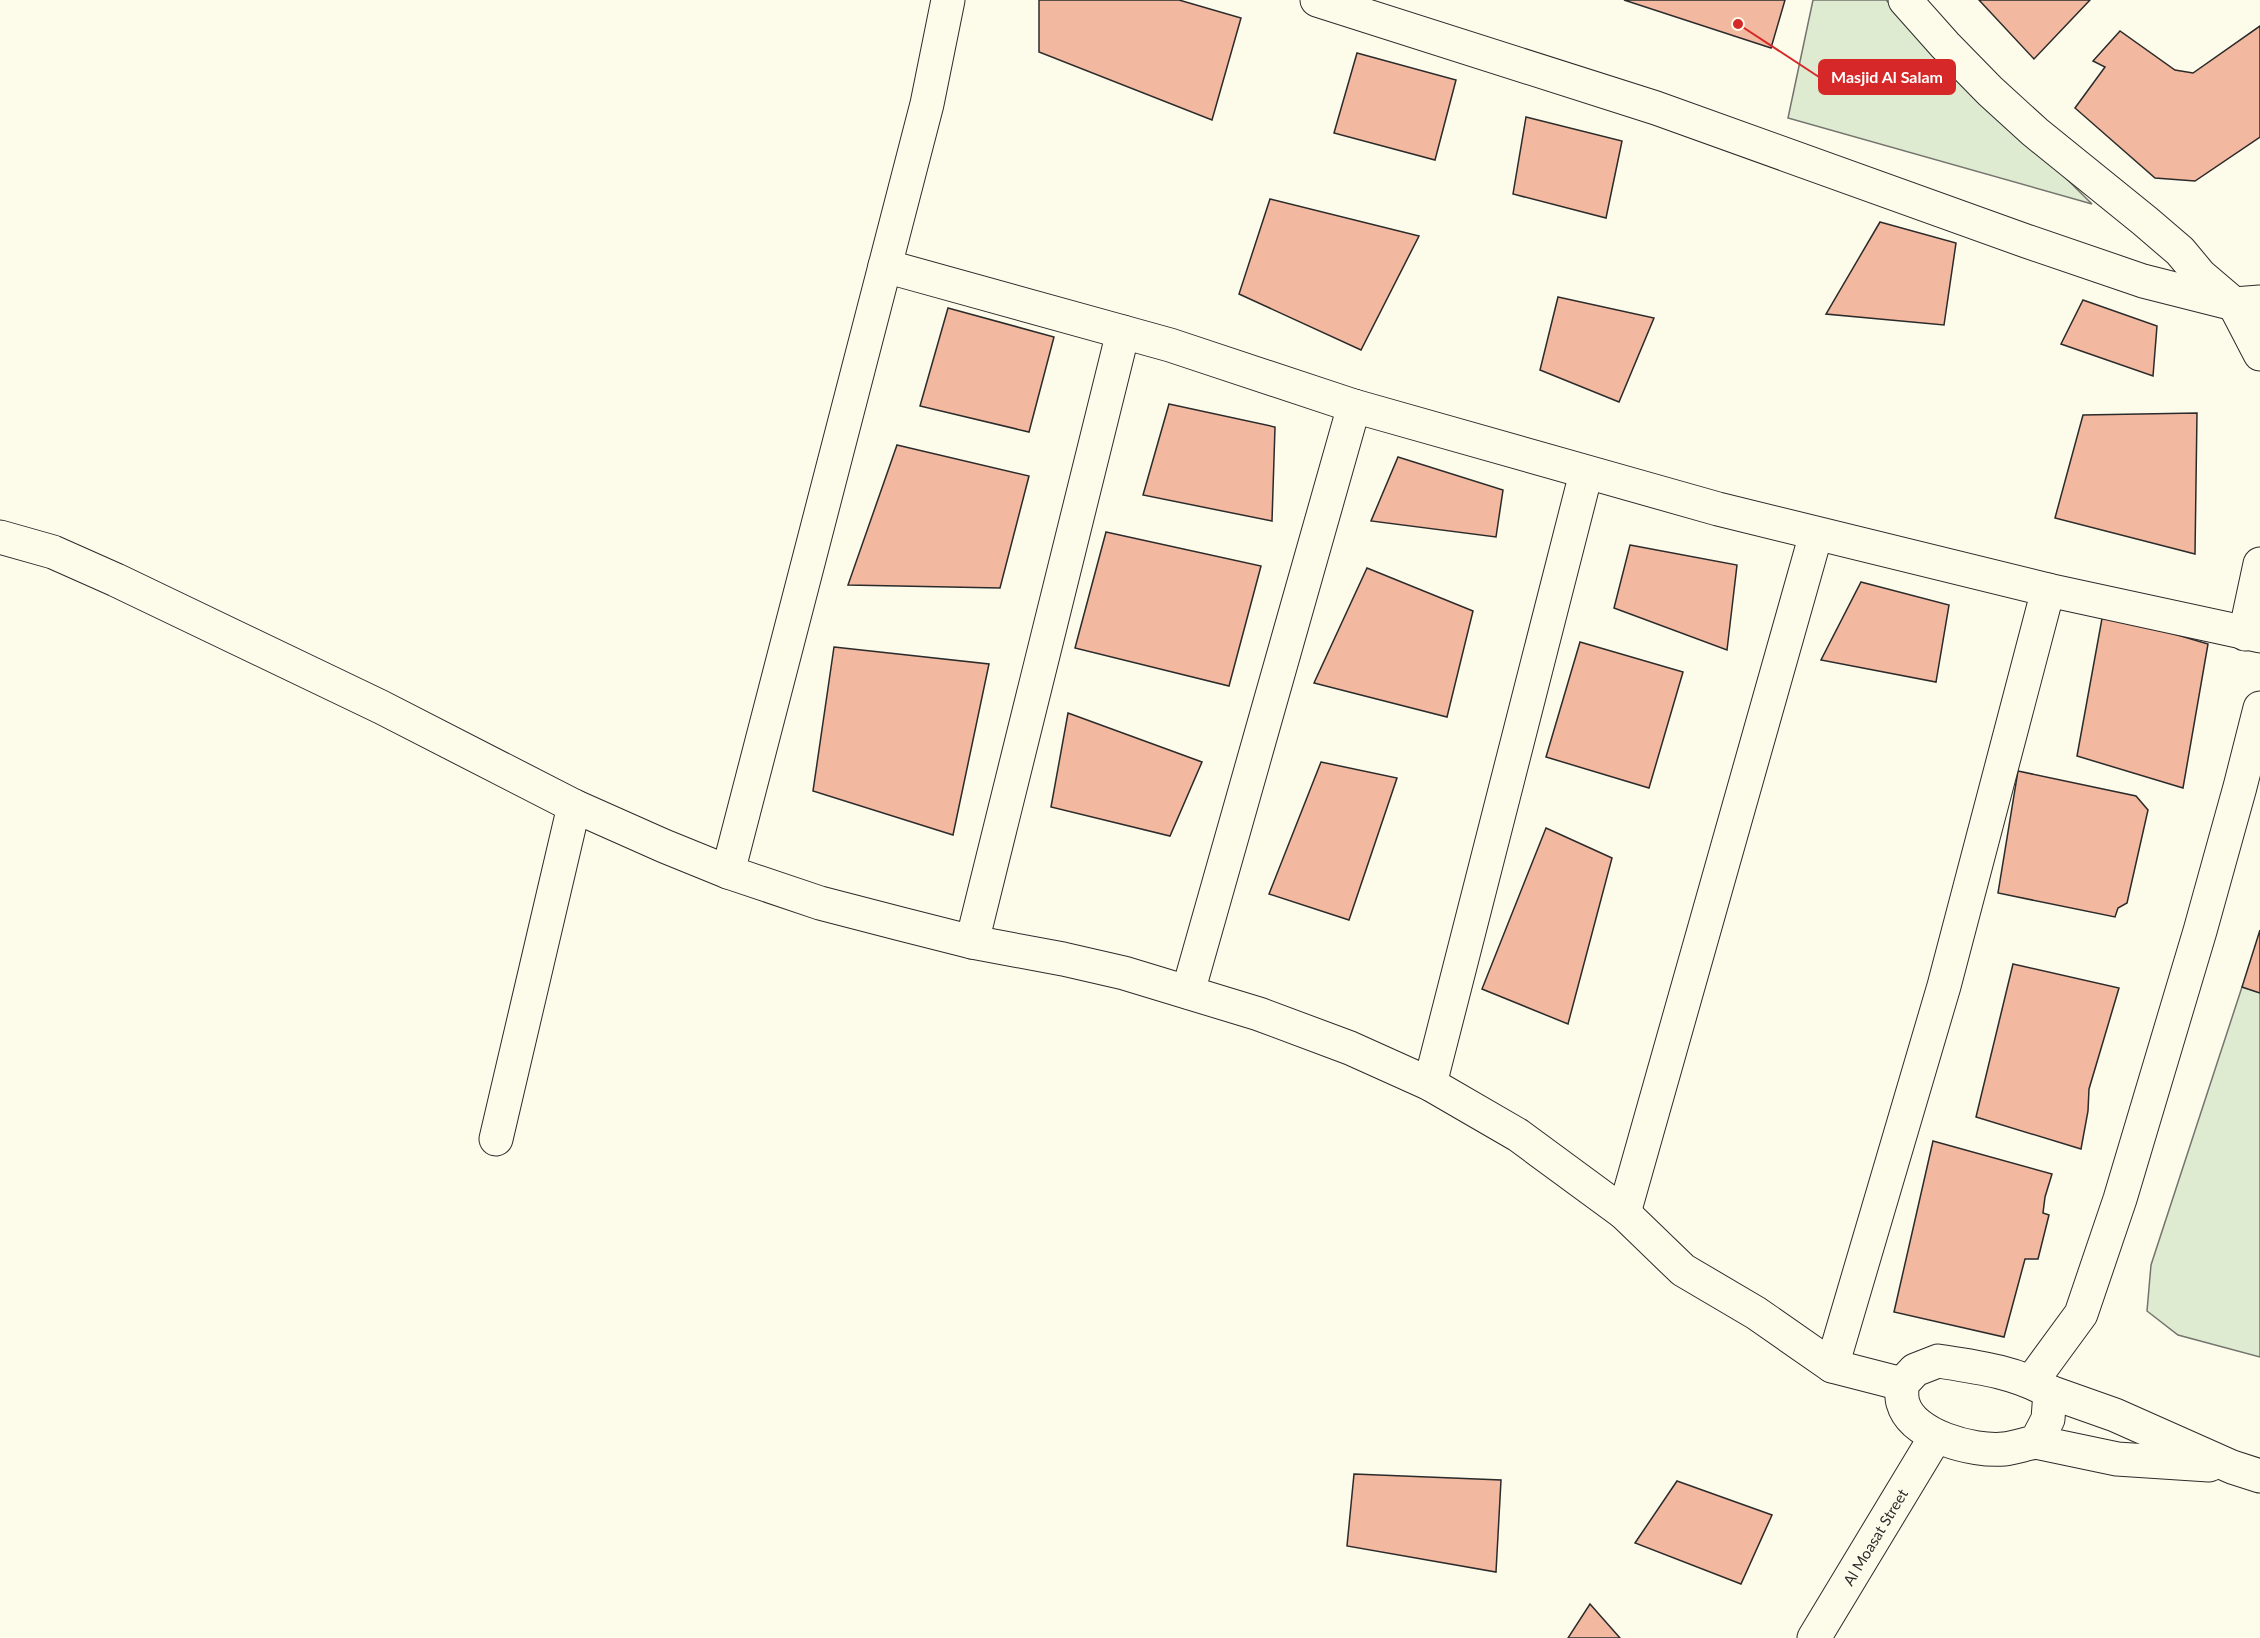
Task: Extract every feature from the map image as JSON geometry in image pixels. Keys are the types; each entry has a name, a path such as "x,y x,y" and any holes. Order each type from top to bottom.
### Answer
{"street":[{"path":"1317,0 1656,108 2143,281 2247,303"},
{"path":"1905,0 1990,91 2035,132 2171,243 2200,275 2247,303 2260,354"},
{"path":"728,872 927,104 940,3"},
{"path":"885,266 1170,345 1354,406 1816,534 2048,590 2253,635 2260,564"},
{"path":"972,942 1123,332"},
{"path":"1188,992 1354,406"},
{"path":"1430,1084 1587,472"},
{"path":"1623,1213 1816,534"},
{"path":"0,537 53,552 116,579 381,707 574,806 728,872 820,903 972,942 1124,973 1259,1014 1350,1048 1430,1084 1518,1135 1623,1213 1683,1269 1756,1314 1832,1366 1902,1384"},
{"path":"1832,1366 1944,986 2048,590"},
{"path":"2036,1442 2048,1419 2041,1387 2081,1314 2120,1199 2200,931 2260,708"},
{"path":"496,1138 574,806"},
{"path":"1938,1361 1995,1370 2115,1415 2246,1471 2116,1459 2036,1442 2003,1449 1965,1446 1936,1436 1916,1424 1903,1403 1902,1384 1915,1370 1938,1361"},
{"name":"Al Moasat Street","path":"1814,1638 1936,1436"}],"green space":[{"path":"1813,0 1886,0 2092,204 1788,118"},
{"path":"2242,987 2260,993 2260,1357 2178,1335 2147,1311 2151,1265"}],"building":[{"path":"1039,0 1179,0 1241,18 1212,120 1039,52"},
{"path":"1624,0 1785,0 1771,48"},
{"path":"1979,0 2090,0 2034,59"},
{"path":"2260,26 2260,137 2195,181 2155,178 2075,108 2105,67 2093,61 2120,31 2175,70 2193,73"},
{"path":"1357,53 1456,80 1435,160 1334,133"},
{"path":"1526,117 1622,141 1606,218 1513,194"},
{"path":"1270,199 1419,236 1361,350 1239,294"},
{"path":"1880,222 1956,243 1944,325 1826,314"},
{"path":"1558,297 1654,318 1619,402 1540,370"},
{"path":"2083,300 2157,326 2153,376 2061,344"},
{"path":"948,308 1054,337 1029,432 920,406"},
{"path":"1169,404 1275,427 1272,521 1143,495"},
{"path":"2197,413 2195,554 2055,518 2083,415"},
{"path":"897,445 1029,476 1000,588 848,585"},
{"path":"1398,457 1503,490 1496,537 1371,521"},
{"path":"1106,532 1261,566 1229,686 1075,648"},
{"path":"1630,545 1737,565 1727,650 1614,608"},
{"path":"1367,568 1473,611 1447,717 1314,683"},
{"path":"1861,582 1949,605 1936,682 1821,660"},
{"path":"2103,613 2208,644 2183,788 2077,756"},
{"path":"1580,642 1683,672 1649,788 1546,757"},
{"path":"834,647 989,664 953,835 813,791"},
{"path":"1068,713 1202,762 1170,836 1051,807"},
{"path":"1321,762 1397,778 1349,920 1269,894"},
{"path":"2018,771 2136,796 2148,810 2127,903 2118,908 2115,917 1998,893"},
{"path":"1546,828 1612,858 1568,1024 1482,989"},
{"path":"2260,930 2260,993 2242,987"},
{"path":"2013,964 2119,988 2089,1089 2088,1111 2081,1149 1976,1117"},
{"path":"1933,1141 2052,1174 2043,1213 2049,1215 2038,1259 2025,1259 2004,1337 1894,1312"},
{"path":"1354,1474 1501,1480 1496,1572 1347,1546"},
{"path":"1677,1481 1772,1515 1741,1584 1635,1543"},
{"path":"1590,1604 1620,1638 1568,1638"}],"place":[{"name":"Masjid Al Salam","path":"1738,24"}]}
